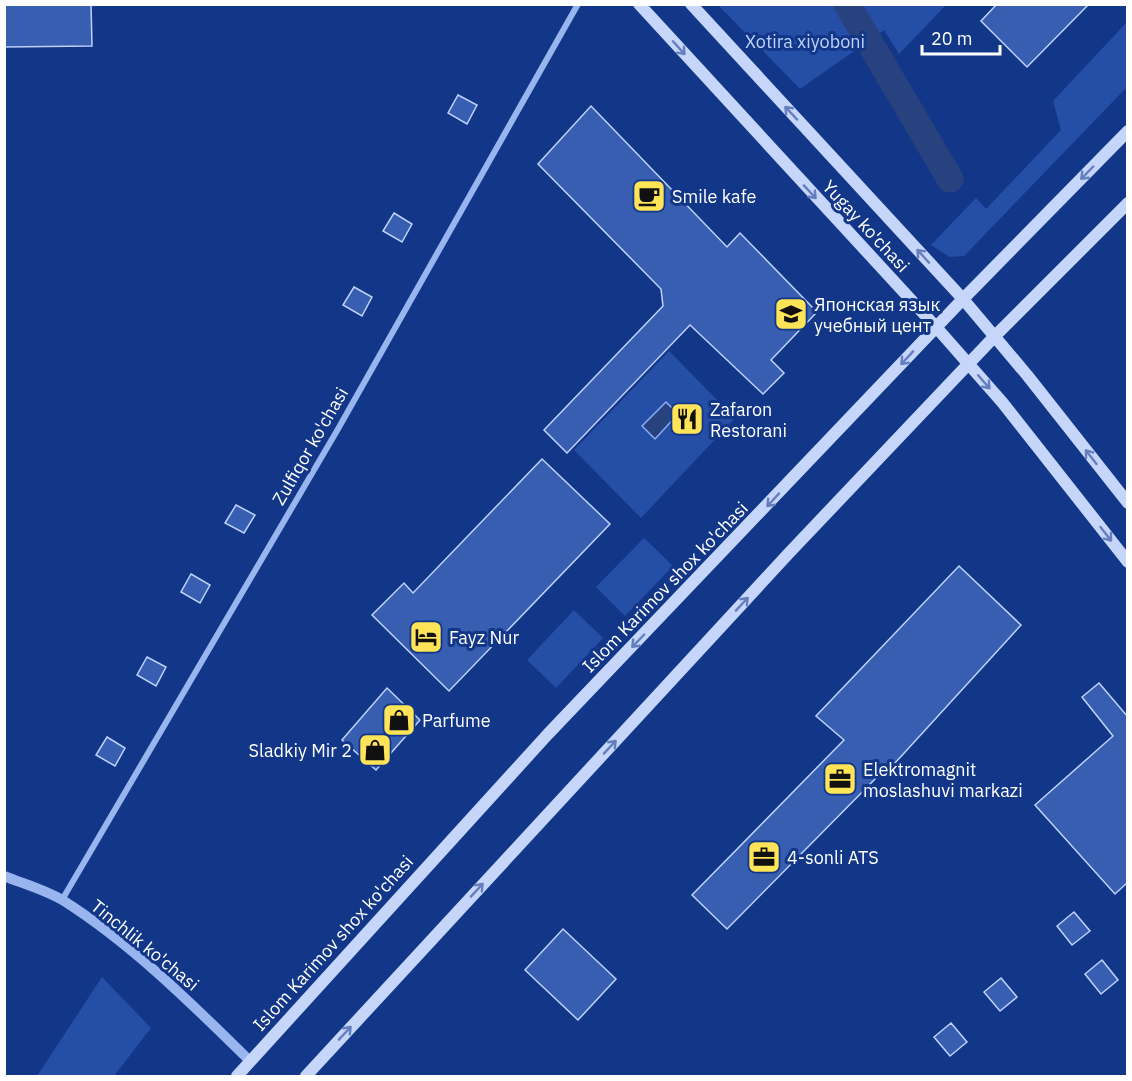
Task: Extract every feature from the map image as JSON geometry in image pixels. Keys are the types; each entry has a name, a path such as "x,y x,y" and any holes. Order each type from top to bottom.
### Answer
{"main road":[{"name":"Yugay ko'chasi","path":"639,4 969,364 1002,402 1128,562"},
{"name":"Yugay ko'chasi","path":"691,4 963,299 1027,375 1128,503"},
{"name":"Islom Karimov shox ko'chasi","path":"237,1077 549,734 936,327 1128,131"},
{"path":"306,1077 789,553 994,337 1128,203"}],"street":[{"name":"Zulfiqor ko'chasi","path":"62,900 338,429 578,4"},
{"name":"Tinchlik ko'chasi","path":"4,876 62,900 111,934 188,1000 250,1061"}],"green space":[{"name":"Xotira xiyoboni","path":"718,5 946,5 899,54 884,30 800,89"},
{"path":"1127,22 1127,87 964,256 950,257 931,245 976,198 986,209 1061,130 1053,101"},
{"path":"669,351 735,418 641,518 574,450"},
{"path":"644,538 673,566 625,616 596,587"},
{"path":"574,610 603,638 556,688 527,660"},
{"path":"102,977 151,1028 114,1076 37,1076"}],"shaded area":[{"path":"666,402 678,414 655,439 642,426"}],"building":[{"path":"91,4 92,46 4,47 4,5"},
{"path":"997,4 1089,4 1027,67 981,21"},
{"path":"458,95 477,105 467,124 448,113"},
{"path":"591,106 727,247 740,233 817,312 771,360 784,373 763,394 690,325 567,453 544,430 663,306 661,289 538,164"},
{"path":"394,213 412,224 402,242 383,231"},
{"path":"354,287 372,297 362,316 343,305"},
{"path":"542,459 610,524 449,691 372,615 404,583 413,593"},
{"path":"236,505 255,515 244,533 225,523"},
{"path":"959,566 1021,625 885,774 882,772 727,929 692,895 844,740 816,716"},
{"path":"191,574 210,585 200,603 181,592"},
{"path":"147,657 166,667 156,686 137,675"},
{"path":"1099,683 1128,717 1128,882 1115,894 1035,805 1113,736 1082,697"},
{"path":"387,688 420,720 376,770 342,740"},
{"path":"107,737 125,748 115,766 96,755"},
{"path":"1074,912 1090,931 1072,945 1057,926"},
{"path":"563,929 616,979 578,1020 525,970"},
{"path":"1102,960 1118,980 1101,994 1085,974"},
{"path":"1001,978 1017,997 1000,1011 984,992"},
{"path":"951,1023 967,1042 950,1056 934,1037"}],"waterway":[{"path":"847,4 950,179"}],"place":[{"name":"Smile kafe","path":"649,196"},
{"name":"Японская язык учебный цент","path":"791,314"},
{"name":"Zafaron Restorani","path":"687,419"},
{"name":"Fayz Nur","path":"426,637"},
{"name":"Parfume","path":"399,720"},
{"name":"Sladkiy Mir 2","path":"375,750"},
{"name":"Elektromagnit moslashuvi markazi","path":"840,779"},
{"name":"4-sonli ATS","path":"764,857"}]}
